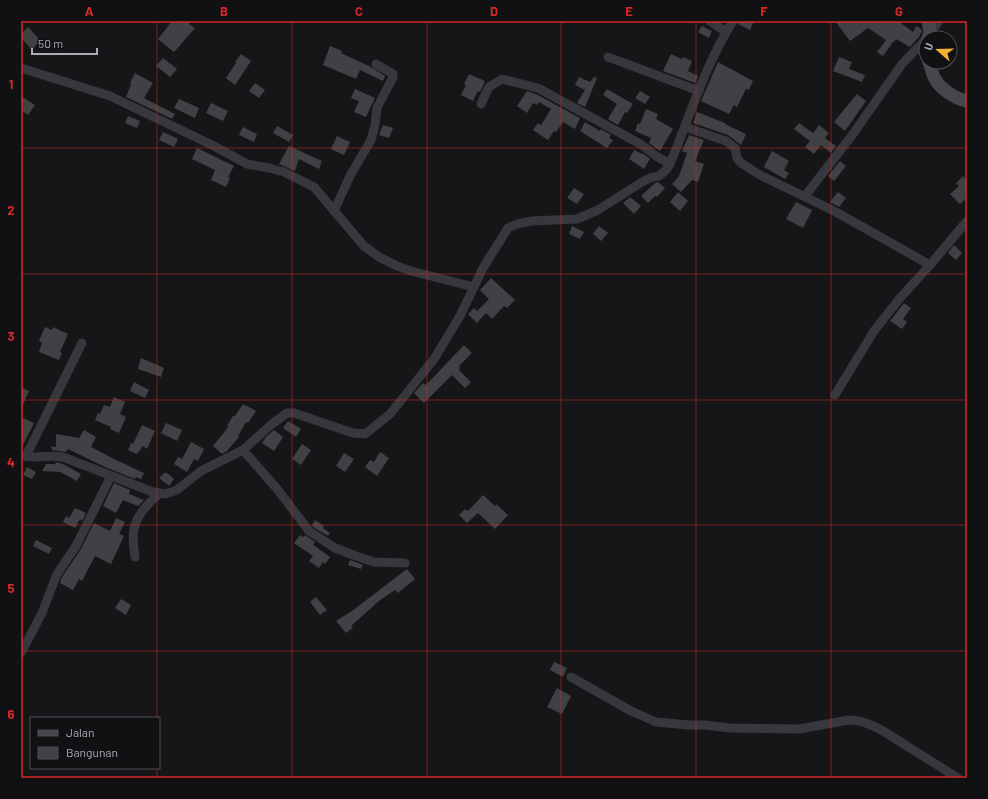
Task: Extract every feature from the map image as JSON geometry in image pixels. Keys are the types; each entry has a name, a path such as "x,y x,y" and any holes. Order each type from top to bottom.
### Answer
{"main road":[{"path":"932,70 935,79 945,90 962,100 967,101"}],"street":[{"path":"710,21 726,32"},
{"path":"82,343 23,456 63,457 159,494 165,494 177,490 201,471 243,450 272,424 289,412 353,433 364,434 390,414 434,359 460,316 483,268 508,228 517,224 532,221 577,219 598,210 642,182 658,176 666,170 685,128 699,90 726,32 733,21"},
{"path":"929,30 939,21"},
{"path":"805,196 853,134 918,44"},
{"path":"608,57 699,90"},
{"path":"334,211 350,176 371,140 377,108 393,77 393,74 376,64"},
{"path":"21,68 110,96 214,146 247,164 284,172 314,188 364,246 379,257 411,271 474,287"},
{"path":"481,104 489,87 502,79 538,88 642,145 656,156 670,164"},
{"path":"685,128 726,141 735,148 741,163 760,175 836,212 930,265"},
{"path":"835,395 874,331 900,298 967,221"},
{"path":"243,450 278,490 309,531 335,548 356,556 374,562 405,563"},
{"path":"21,653 42,613 57,574 76,546 111,476"},
{"path":"135,558 133,530 135,524 147,504 159,494"},
{"path":"571,677 656,722 689,725 705,724 730,728 799,729 848,720 865,722 958,778"}],"building":[{"path":"172,21 191,21 189,24 195,28 174,52 158,39"},
{"path":"739,21 754,21 750,30 738,24"},
{"path":"835,21 898,21 913,32 916,26 922,30 918,30 918,38 910,47 896,39 883,56 877,52 886,40 868,28 850,41"},
{"path":"702,26 712,31 709,38 698,32"},
{"path":"28,27 40,40 32,50 21,38 21,34"},
{"path":"330,46 342,51 341,53 371,67 385,76 383,81 360,70 356,79 323,65"},
{"path":"241,54 251,61 235,85 226,78"},
{"path":"671,54 682,59 683,57 692,61 688,71 698,76 695,83 663,71"},
{"path":"839,57 852,62 849,69 865,75 862,82 833,71"},
{"path":"163,58 177,69 170,77 156,66"},
{"path":"718,62 753,81 749,90 746,89 737,107 734,105 729,114 701,101"},
{"path":"135,73 153,83 144,98 175,114 172,119 126,97"},
{"path":"469,74 485,81 480,92 478,91 473,101 461,95"},
{"path":"579,77 590,82 594,77 597,78 585,107 577,103 585,90 575,85"},
{"path":"255,83 265,90 259,98 249,91"},
{"path":"355,89 375,98 366,117 354,112 359,101 351,98"},
{"path":"607,89 633,104 627,113 625,112 618,125 608,119 617,104 603,95"},
{"path":"527,91 536,94 580,118 575,129 563,122 548,140 533,130 538,123 541,125 551,109 539,102 537,105 533,103 527,113 517,106"},
{"path":"640,91 650,97 645,104 635,98"},
{"path":"857,94 866,101 845,131 834,122"},
{"path":"21,96 35,105 28,115 21,110"},
{"path":"179,99 199,108 195,118 174,108"},
{"path":"211,103 228,111 223,121 206,113"},
{"path":"646,109 658,114 656,119 673,129 660,151 649,143 651,138 635,131 638,123 640,124"},
{"path":"697,112 725,123 746,134 741,145 728,135 693,123"},
{"path":"128,116 140,121 137,128 125,123"},
{"path":"585,122 600,131 601,129 611,135 609,138 613,140 607,148 580,131"},
{"path":"799,123 813,133 819,125 829,133 825,138 836,146 831,153 821,145 814,154 805,147 810,141 794,129"},
{"path":"383,125 393,128 389,138 379,135"},
{"path":"277,126 293,135 289,142 273,133"},
{"path":"243,127 257,134 254,142 239,135"},
{"path":"163,132 178,139 174,147 159,140"},
{"path":"689,135 704,140 695,161 704,164 698,182 692,180 681,192 672,184 679,176 687,153 682,151"},
{"path":"337,136 350,142 344,155 331,149"},
{"path":"289,146 322,161 319,169 299,159 295,171 279,164"},
{"path":"197,148 234,166 228,177 230,178 226,187 211,180 215,170 192,159"},
{"path":"634,150 642,153 650,159 644,169 629,159"},
{"path":"772,151 789,161 784,170 789,173 785,179 764,167"},
{"path":"840,161 846,166 834,181 828,176"},
{"path":"963,176 967,180 967,197 960,204 950,194 959,186 956,183"},
{"path":"658,182 665,188 657,197 655,196 648,203 641,196"},
{"path":"574,188 584,194 577,204 567,198"},
{"path":"678,192 688,201 680,211 670,202"},
{"path":"838,192 846,198 839,207 830,202"},
{"path":"630,197 641,206 634,214 623,203"},
{"path":"796,202 812,210 803,228 786,219"},
{"path":"572,226 584,232 580,239 569,234"},
{"path":"599,226 608,233 601,241 593,234"},
{"path":"954,245 962,253 956,260 948,253"},
{"path":"491,278 515,300 507,308 504,306 492,319 486,313 477,323 468,314 474,308 477,311 489,299 480,290"},
{"path":"904,303 911,308 903,319 907,322 902,329 890,321"},
{"path":"45,327 52,330 53,327 68,334 60,352 62,353 59,360 39,352 42,343 39,341"},
{"path":"464,345 472,353 459,366 459,370 471,382 465,388 452,375 424,403 414,393 423,383 426,385"},
{"path":"141,358 164,368 161,377 138,369"},
{"path":"134,382 149,390 145,398 130,391"},
{"path":"21,387 29,391 21,409"},
{"path":"114,397 125,402 120,414 126,417 119,433 110,429 111,427 95,420 98,413 100,414 104,405 110,407"},
{"path":"243,404 256,411 248,423 246,422 238,436 239,437 227,451 222,454 213,446 229,426 227,426"},
{"path":"21,417 34,423 21,449"},
{"path":"288,421 301,429 296,437 283,428"},
{"path":"166,423 182,430 177,441 161,433"},
{"path":"142,425 155,431 147,449 143,446 137,454 128,450 131,443 133,444"},
{"path":"84,430 96,437 91,447 144,473 141,479 136,477 135,479 105,467 68,449 66,452 52,450 51,446 56,447 56,434 79,438"},
{"path":"274,430 283,437 274,451 262,443"},
{"path":"191,442 204,449 198,461 194,459 187,472 174,464 178,457 182,459"},
{"path":"302,444 311,450 301,465 292,459"},
{"path":"380,452 389,458 377,476 365,467 370,460 374,462"},
{"path":"344,453 354,459 345,472 336,466"},
{"path":"55,462 61,463 60,464 63,464 81,474 77,481 60,472 42,471 46,464 56,464"},
{"path":"27,467 36,472 32,479 23,475"},
{"path":"164,473 167,473 174,479 169,486 159,478"},
{"path":"114,483 130,490 129,494 144,500 138,506 123,500 116,513 103,506"},
{"path":"483,495 508,515 495,529 478,513 467,523 459,515 465,509 468,511"},
{"path":"75,508 86,513 82,521 80,519 75,528 63,522 66,516 69,518"},
{"path":"116,518 125,522 119,534 124,536 111,564 95,556 82,581 79,579 73,590 60,583 62,577 81,549 94,523 110,531"},
{"path":"315,520 324,526 323,528 330,533 328,536 313,527 312,525"},
{"path":"300,535 303,537 305,535 315,542 313,545 330,557 325,564 323,562 319,568 309,561 313,556 294,543"},
{"path":"36,540 52,548 49,554 33,546"},
{"path":"350,560 363,565 361,569 348,565"},
{"path":"407,569 415,579 398,593 395,590 379,601 351,626 353,628 346,633 336,621 352,611"},
{"path":"316,597 327,610 320,615 310,602"},
{"path":"121,599 131,605 126,615 115,608"},
{"path":"554,662 567,668 563,677 550,670"},
{"path":"557,688 571,696 562,714 547,707"}]}
